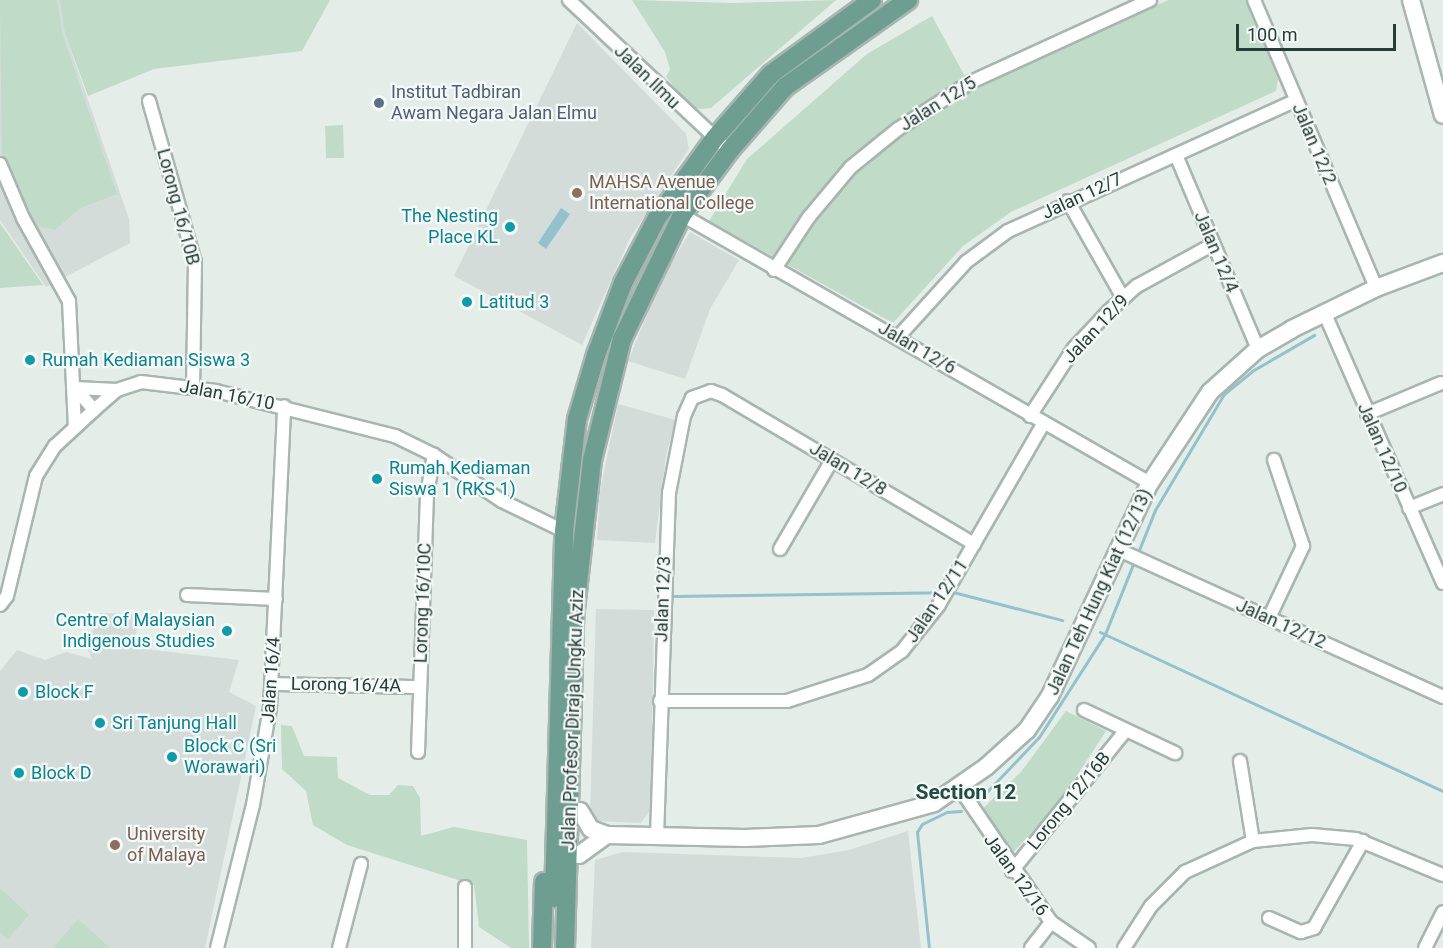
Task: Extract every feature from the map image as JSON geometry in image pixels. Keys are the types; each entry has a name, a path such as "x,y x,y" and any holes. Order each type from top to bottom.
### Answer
{"main road":[{"name":"Jalan Profesor Diraja Ungku Aziz","path":"570,578 564,531 577,419 623,283 657,218 715,138 771,74 872,0"},
{"name":"Jalan Profesor Diraja Ungku Aziz","path":"553,948 570,578 603,404 622,339 682,215 730,150 785,87 908,0"},
{"path":"570,578 585,619 576,948"},
{"path":"542,948 551,617 570,578"},
{"name":"Jalan Profesor Diraja Ungku Aziz","path":"565,948 566,702"}],"street":[{"name":"Jalan Ilmu","path":"569,0 730,150"},
{"name":"Jalan 12/5","path":"774,270 808,217 851,167 898,129 971,82 1150,0"},
{"name":"Jalan 12/2","path":"1254,0 1376,288"},
{"path":"1411,0 1419,20 1443,115"},
{"path":"1419,20 1421,0"},
{"name":"Lorong 16/10B","path":"149,101 195,262 193,386"},
{"name":"Jalan 12/7","path":"899,336 966,262 1008,231 1068,201 1295,101"},
{"name":"Jalan 12/4","path":"1176,154 1212,245 1258,349"},
{"path":"0,164 23,218 71,308 75,428"},
{"path":"1068,201 1123,298"},
{"name":"Jalan 12/6","path":"682,215 774,270 899,336 1043,424 1150,483"},
{"name":"Jalan 12/9","path":"1030,416 1074,348 1123,298 1212,245"},
{"name":"Jalan Teh Hung Kiat (12/13)","path":"606,835 819,835 934,803 959,787 1027,730 1050,696 1150,483 1210,392 1258,349 1324,312 1376,288 1443,263"},
{"name":"Jalan 12/10","path":"1324,312 1443,583"},
{"name":"Jalan 16/10","path":"0,605 7,596 36,476 75,428 94,410 117,390 141,382 193,386 284,406 395,436 434,455 502,501 564,531"},
{"path":"1367,414 1440,383"},
{"path":"75,388 117,390"},
{"path":"75,388 94,410"},
{"name":"Jalan 12/3","path":"657,836 663,569 675,456 692,398 711,391 722,395"},
{"name":"Jalan 12/8","path":"722,395 974,544"},
{"name":"Jalan 16/4","path":"217,948 253,805 272,684 284,406"},
{"name":"Jalan 12/11","path":"660,701 780,701 842,686 902,651 938,606 1043,424"},
{"name":"Lorong 16/10C","path":"418,752 428,494 434,455"},
{"path":"780,549 832,460"},
{"path":"1269,618 1303,546 1274,460"},
{"path":"1409,508 1443,494"},
{"name":"Jalan 12/12","path":"1119,550 1443,696"},
{"path":"188,595 276,599"},
{"name":"Lorong 16/4A","path":"272,684 420,687"},
{"path":"1084,710 1175,753"},
{"name":"Lorong 12/16B","path":"1012,871 1126,730"},
{"path":"1240,761 1253,841"},
{"name":"Jalan 12/16","path":"959,787 1012,871 1051,922 1089,948"},
{"path":"580,811 591,829 606,835"},
{"path":"579,855 606,835"},
{"path":"1124,948 1151,906 1185,872 1253,841 1312,835 1363,840 1443,875"},
{"path":"1269,918 1301,932 1314,928 1363,840"},
{"path":"339,948 361,864"},
{"path":"465,887 465,948"},
{"path":"1425,948 1443,912"},
{"path":"1031,948 1051,922"}],"shaded area":[{"path":"0,0 231,0 65,33 129,219 130,243 46,287 0,220"},
{"name":"MAHSA Avenue International College","path":"577,23 686,134 689,149 630,238 582,345 454,276"},
{"path":"690,232 739,260 710,309 685,379 628,361 662,278"},
{"path":"618,404 676,420 666,455 655,543 597,540 600,491"},
{"path":"596,609 654,610 651,809 641,823 595,821 590,814"},
{"name":"University of Malaya","path":"100,613 137,614 136,648 239,660 229,692 256,706 205,948 0,948 0,671 17,650 45,660 66,652 92,659 86,645"},
{"path":"908,831 921,948 591,948 595,860 623,852 801,858 849,850"}],"green space":[{"path":"0,0 57,0 62,33 117,194 80,208 55,230 32,225 2,160"},
{"path":"60,0 330,0 302,51 154,69 88,96 65,33"},
{"path":"632,0 733,3 836,0 711,108 702,109 692,108 666,77 670,69 665,52"},
{"path":"1169,0 1245,0 1278,79 1276,91 1011,212 963,246 893,323 709,221 747,159 867,54 932,16 973,91 1075,39"},
{"path":"343,125 344,158 326,158 325,126"},
{"path":"0,223 43,285 0,288"},
{"path":"1066,711 1106,731 1059,803 1009,857 978,813 1021,772"},
{"path":"281,725 292,726 304,756 337,757 338,778 370,795 389,795 398,785 413,786 420,798 421,836 454,827 527,840 529,948 511,948 479,927 474,885 347,845 313,825 306,791 282,769"},
{"path":"0,888 29,915 8,939 0,932"},
{"path":"78,919 110,948 53,948"}],"water":[{"path":"561,208 570,214 546,249 538,243"}],"waterway":[{"path":"1139,550 1155,510 1224,394 1252,371 1314,335"},
{"path":"979,800 1039,737 1105,634 1134,562"},
{"path":"949,591 1062,620"},
{"path":"672,596 943,592"},
{"path":"1100,632 1443,791"},
{"path":"929,948 917,832 922,824 947,812 961,811"}],"place":[{"name":"Institut Tadbiran Awam Negara Jalan Elmu","path":"379,103"},
{"name":"MAHSA Avenue International College","path":"577,193"},
{"name":"The Nesting Place KL","path":"510,227"},
{"name":"Latitud 3","path":"467,302"},
{"name":"Rumah Kediaman Siswa 3","path":"30,360"},
{"name":"Rumah Kediaman Siswa 1 (RKS 1)","path":"377,479"},
{"name":"Centre of Malaysian Indigenous Studies","path":"227,631"},
{"name":"Block F","path":"23,692"},
{"name":"Sri Tanjung Hall","path":"100,723"},
{"name":"Block C (Sri Worawari)","path":"172,757"},
{"name":"Block D","path":"19,773"},
{"name":"University of Malaya","path":"115,845"}],"district":[{"name":"Section 12","path":"966,792"}]}
